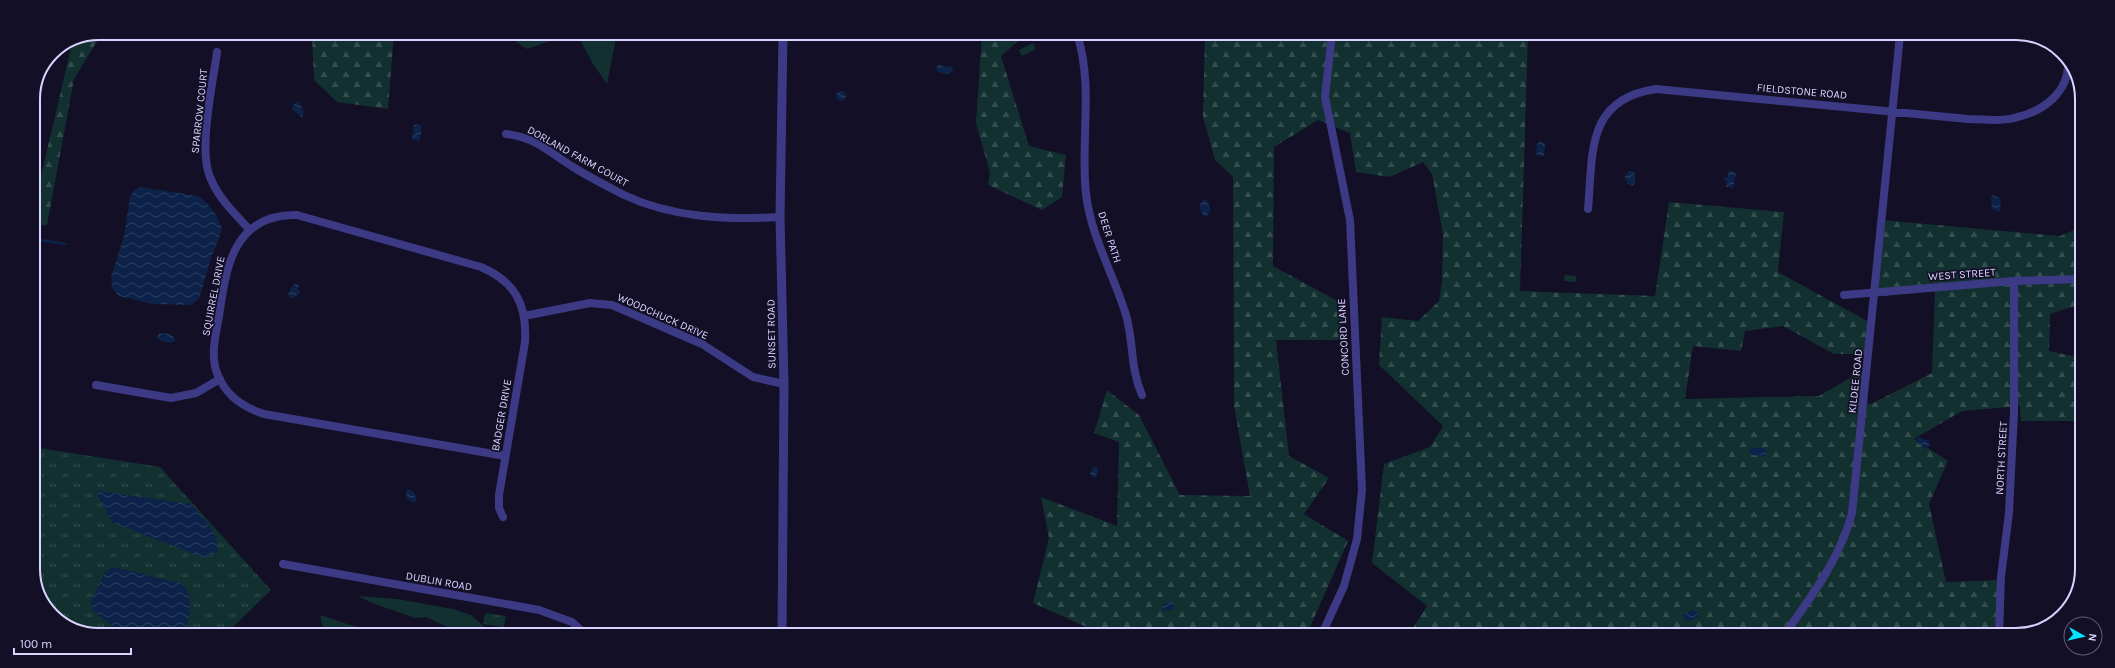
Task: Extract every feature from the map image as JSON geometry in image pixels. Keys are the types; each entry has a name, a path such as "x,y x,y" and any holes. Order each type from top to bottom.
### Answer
{"street":[{"name":"SUNSET ROAD","path":"782,628 784,384 780,217 783,40"},
{"name":"DEER PATH","path":"1078,40 1082,54 1086,88 1086,194 1092,225 1126,316 1135,379 1142,395"},
{"name":"CONCORD LANE","path":"1325,628 1344,586 1357,539 1362,490 1350,220 1325,97 1331,40"},
{"name":"KILDEE ROAD","path":"1789,628 1827,571 1843,542 1850,522 1875,291 1900,40"},
{"name":"SPARROW COURT","path":"217,52 205,144 205,161 215,188 225,202 250,230"},
{"name":"FIELDSTONE ROAD","path":"1588,209 1594,147 1599,124 1614,106 1628,96 1639,91 1656,89 1968,119 2002,120 2018,117 2041,108 2056,96 2067,79 2067,70"},
{"name":"DORLAND FARM COURT","path":"506,134 522,135 574,167 625,195 666,210 721,218 780,217"},
{"name":"SQUIRREL DRIVE","path":"506,456 264,414 241,404 226,389 216,368 215,343 227,268 236,245 250,230 265,220 276,216 297,215 492,271 511,287 522,306 524,316"},
{"name":"WEST STREET","path":"1844,295 1875,291 2014,281 2075,279"},
{"name":"NORTH STREET","path":"1999,628 2001,577 2010,513 2014,412 2014,281"},
{"name":"WOODCHUCK DRIVE","path":"524,316 590,303 612,305 702,344 753,377 784,384"},
{"name":"BADGER DRIVE","path":"503,517 500,508 499,495 525,342 524,316"},
{"path":"96,385 171,398 196,393 220,379"},
{"name":"DUBLIN ROAD","path":"283,564 539,610 572,622 579,628"}],"green space":[{"path":"98,40 74,79 47,225 40,226 40,180 71,47 87,41"},
{"path":"312,40 393,40 388,109 337,102 314,80"},
{"path":"515,40 550,40 527,49"},
{"path":"580,40 616,40 607,84 593,64"},
{"path":"982,40 1019,40 1001,56 1029,146 1066,155 1062,197 1042,210 988,185 990,173 976,123"},
{"path":"1205,40 1528,40 1520,291 1655,296 1669,202 1784,212 1778,272 1869,322 1866,354 1834,354 1783,326 1745,331 1741,351 1693,346 1685,399 1819,396 1864,370 1861,404 1871,404 1932,373 1935,291 1872,297 1881,220 2060,236 2075,230 2075,306 2050,314 2049,351 2073,356 2075,354 2075,421 2021,421 2020,406 1962,411 1914,439 1948,461 1929,504 1946,582 2000,580 2000,626 1992,628 1413,628 1427,606 1372,563 1384,464 1430,447 1443,426 1379,365 1382,317 1418,321 1439,301 1442,281 1443,234 1432,174 1423,162 1390,177 1356,172 1350,133 1318,120 1274,147 1273,266 1343,304 1343,340 1276,340 1289,456 1329,478 1304,514 1348,541 1310,628 1089,628 1033,603 1049,538 1041,497 1117,526 1119,442 1094,433 1107,390 1139,415 1180,495 1250,496 1234,406 1233,177 1215,160 1203,117"},
{"path":"1033,43 1036,49 1022,56 1019,50"},
{"path":"1565,275 1576,276 1576,282 1564,281"},
{"path":"40,448 160,467 271,590 232,628 99,628 76,624 66,618 52,605 44,592 41,581"},
{"path":"358,596 397,599 453,609 471,615 486,628 449,628 426,617 415,618 372,603"},
{"path":"485,613 506,616 504,627 483,624"},
{"path":"320,615 360,628 325,628 322,625"}],"water":[{"path":"939,64 945,67 952,66 953,72 944,74 938,72 936,68"},
{"path":"841,91 846,96 841,101 836,96"},
{"path":"299,101 304,112 302,118 292,109 293,105"},
{"path":"414,124 422,125 420,141 412,140"},
{"path":"1540,141 1545,144 1544,155 1542,157 1536,154 1537,144"},
{"path":"1629,171 1633,171 1635,175 1633,186 1627,184 1627,180 1624,178"},
{"path":"1732,171 1736,174 1733,188 1726,187 1727,181 1724,180 1724,178 1728,177 1728,172"},
{"path":"140,187 198,196 207,203 216,215 222,228 199,299 191,305 153,304 119,296 112,288 111,277 124,236 130,197 134,190"},
{"path":"1993,195 2000,198 2001,209 1999,212 1992,209 1991,197"},
{"path":"1206,199 1211,210 1206,217 1203,216 1199,207 1203,200"},
{"path":"294,284 299,284 298,290 301,292 292,299 288,294"},
{"path":"159,333 170,334 175,338 175,341 161,341 157,338"},
{"path":"1918,437 1929,441 1930,445 1925,449 1916,441"},
{"path":"1752,448 1765,448 1767,452 1765,456 1752,455 1749,451"},
{"path":"1096,466 1098,469 1096,477 1093,478 1090,475 1093,467"},
{"path":"408,489 413,491 417,499 414,503 407,499 406,493"},
{"path":"99,491 191,504 210,526 214,533 218,546 217,552 207,557 202,557 112,522 98,496 97,493"},
{"path":"114,567 180,583 187,589 189,601 190,611 186,628 115,628 93,611 91,601 105,572"},
{"path":"1171,602 1175,604 1174,609 1166,611 1162,610 1163,605"},
{"path":"1691,610 1697,611 1699,617 1685,622 1683,615"}],"waterway":[{"path":"40,240 66,244"}]}
